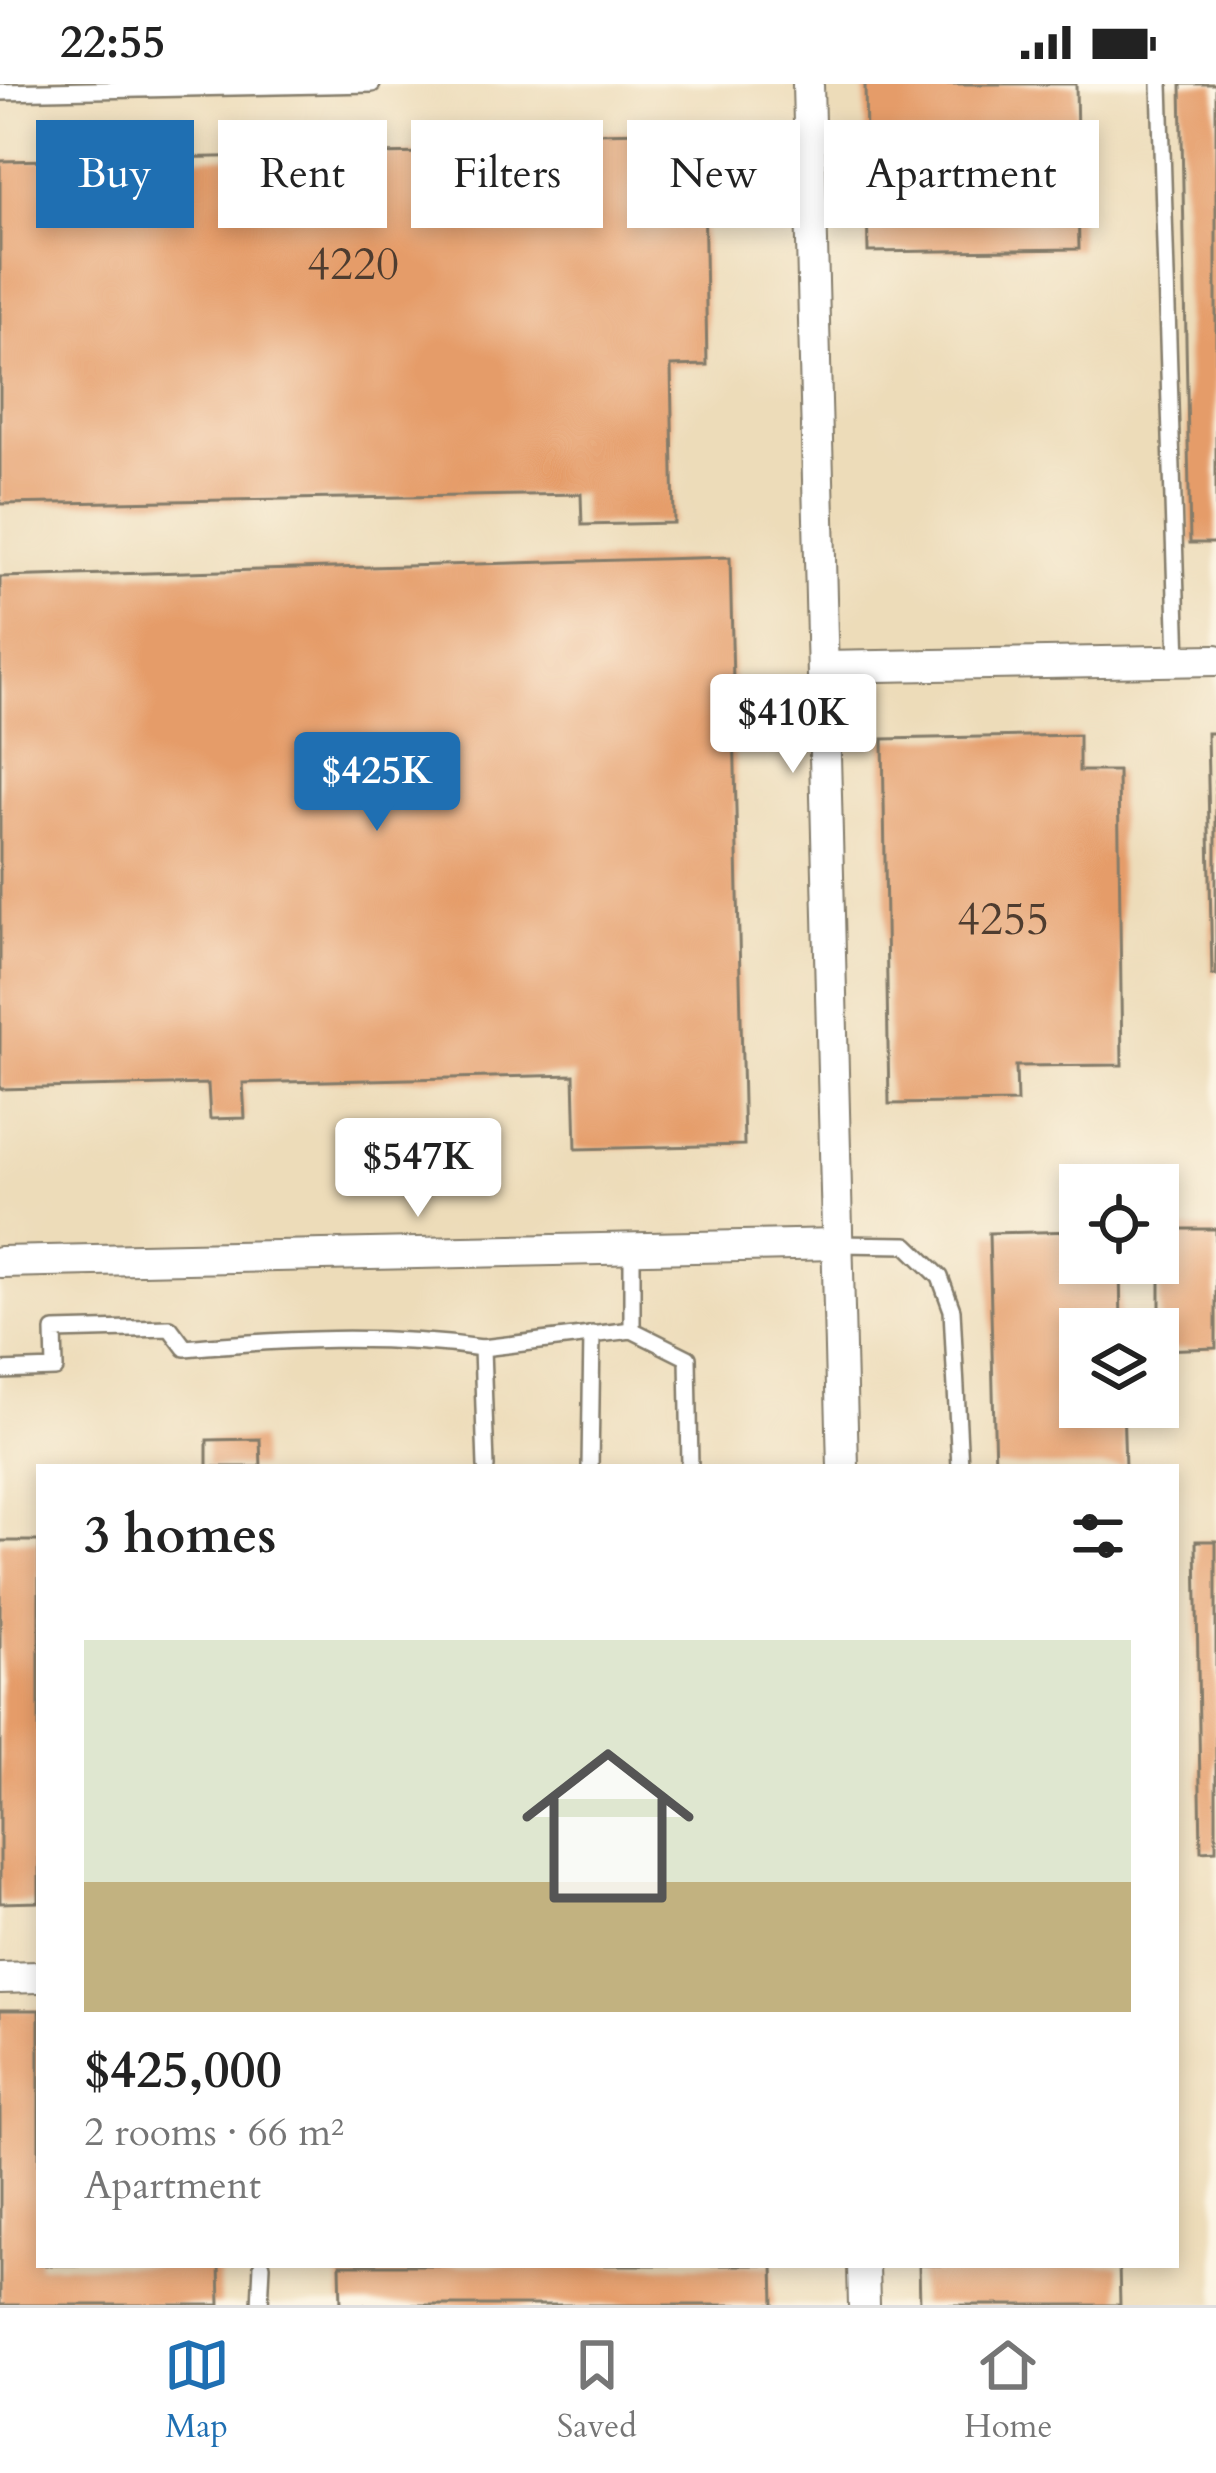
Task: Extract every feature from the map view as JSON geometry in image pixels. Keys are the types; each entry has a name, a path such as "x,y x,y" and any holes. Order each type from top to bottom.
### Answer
{"street":[{"path":"808,84 843,1464"},
{"path":"823,667 1216,660"},
{"path":"0,1262 837,1244"},
{"path":"0,1978 36,1977"},
{"path":"863,2268 864,2305"}],"lane":[{"path":"0,92 372,84"},
{"path":"1160,84 1178,661"},
{"path":"837,1244 907,1244 940,1277 952,1310 960,1464"},
{"path":"632,1248 632,1330"},
{"path":"0,1372 55,1369 54,1331 170,1328 185,1348 302,1338 416,1339 482,1348 632,1330 688,1358 690,1464"},
{"path":"590,1464 592,1334"},
{"path":"482,1348 486,1464"},
{"path":"260,2305 262,2268"}],"building":[{"path":"865,84 1076,84 1077,120 866,120"},
{"path":"1181,84 1216,84 1216,543 1190,543"},
{"path":"627,132 627,228 705,228 707,365 671,366 674,523 582,525 581,494 0,504 0,161 36,160 36,228 194,228 194,157 218,157 218,228 387,228 387,154 411,153 411,228 603,228 603,133"},
{"path":"868,228 1079,228 1079,249 868,252"},
{"path":"730,557 744,1145 576,1149 574,1075 243,1083 245,1118 210,1119 208,1084 0,1089 0,577"},
{"path":"1207,733 1216,733 1216,975 1212,975"},
{"path":"1079,735 1079,771 1118,771 1122,1065 1016,1066 1017,1102 889,1104 883,739"},
{"path":"1179,1229 1216,1229 1216,1348 1179,1349 1179,1308 1160,1308 1160,1284 1179,1284"},
{"path":"1059,1231 1059,1284 1120,1284 1121,1308 1059,1308 1059,1428 1124,1428 1125,1464 995,1464 989,1233"},
{"path":"260,1439 261,1464 207,1464 207,1440"},
{"path":"0,1541 36,1541 36,1902 0,1903"},
{"path":"1196,1541 1216,1541 1216,1850 1201,1851"},
{"path":"0,2010 36,2010 36,2268 219,2268 220,2305 0,2305"},
{"path":"340,2268 773,2268 774,2305 341,2305"},
{"path":"919,2268 1119,2268 1120,2305 920,2305"}]}
